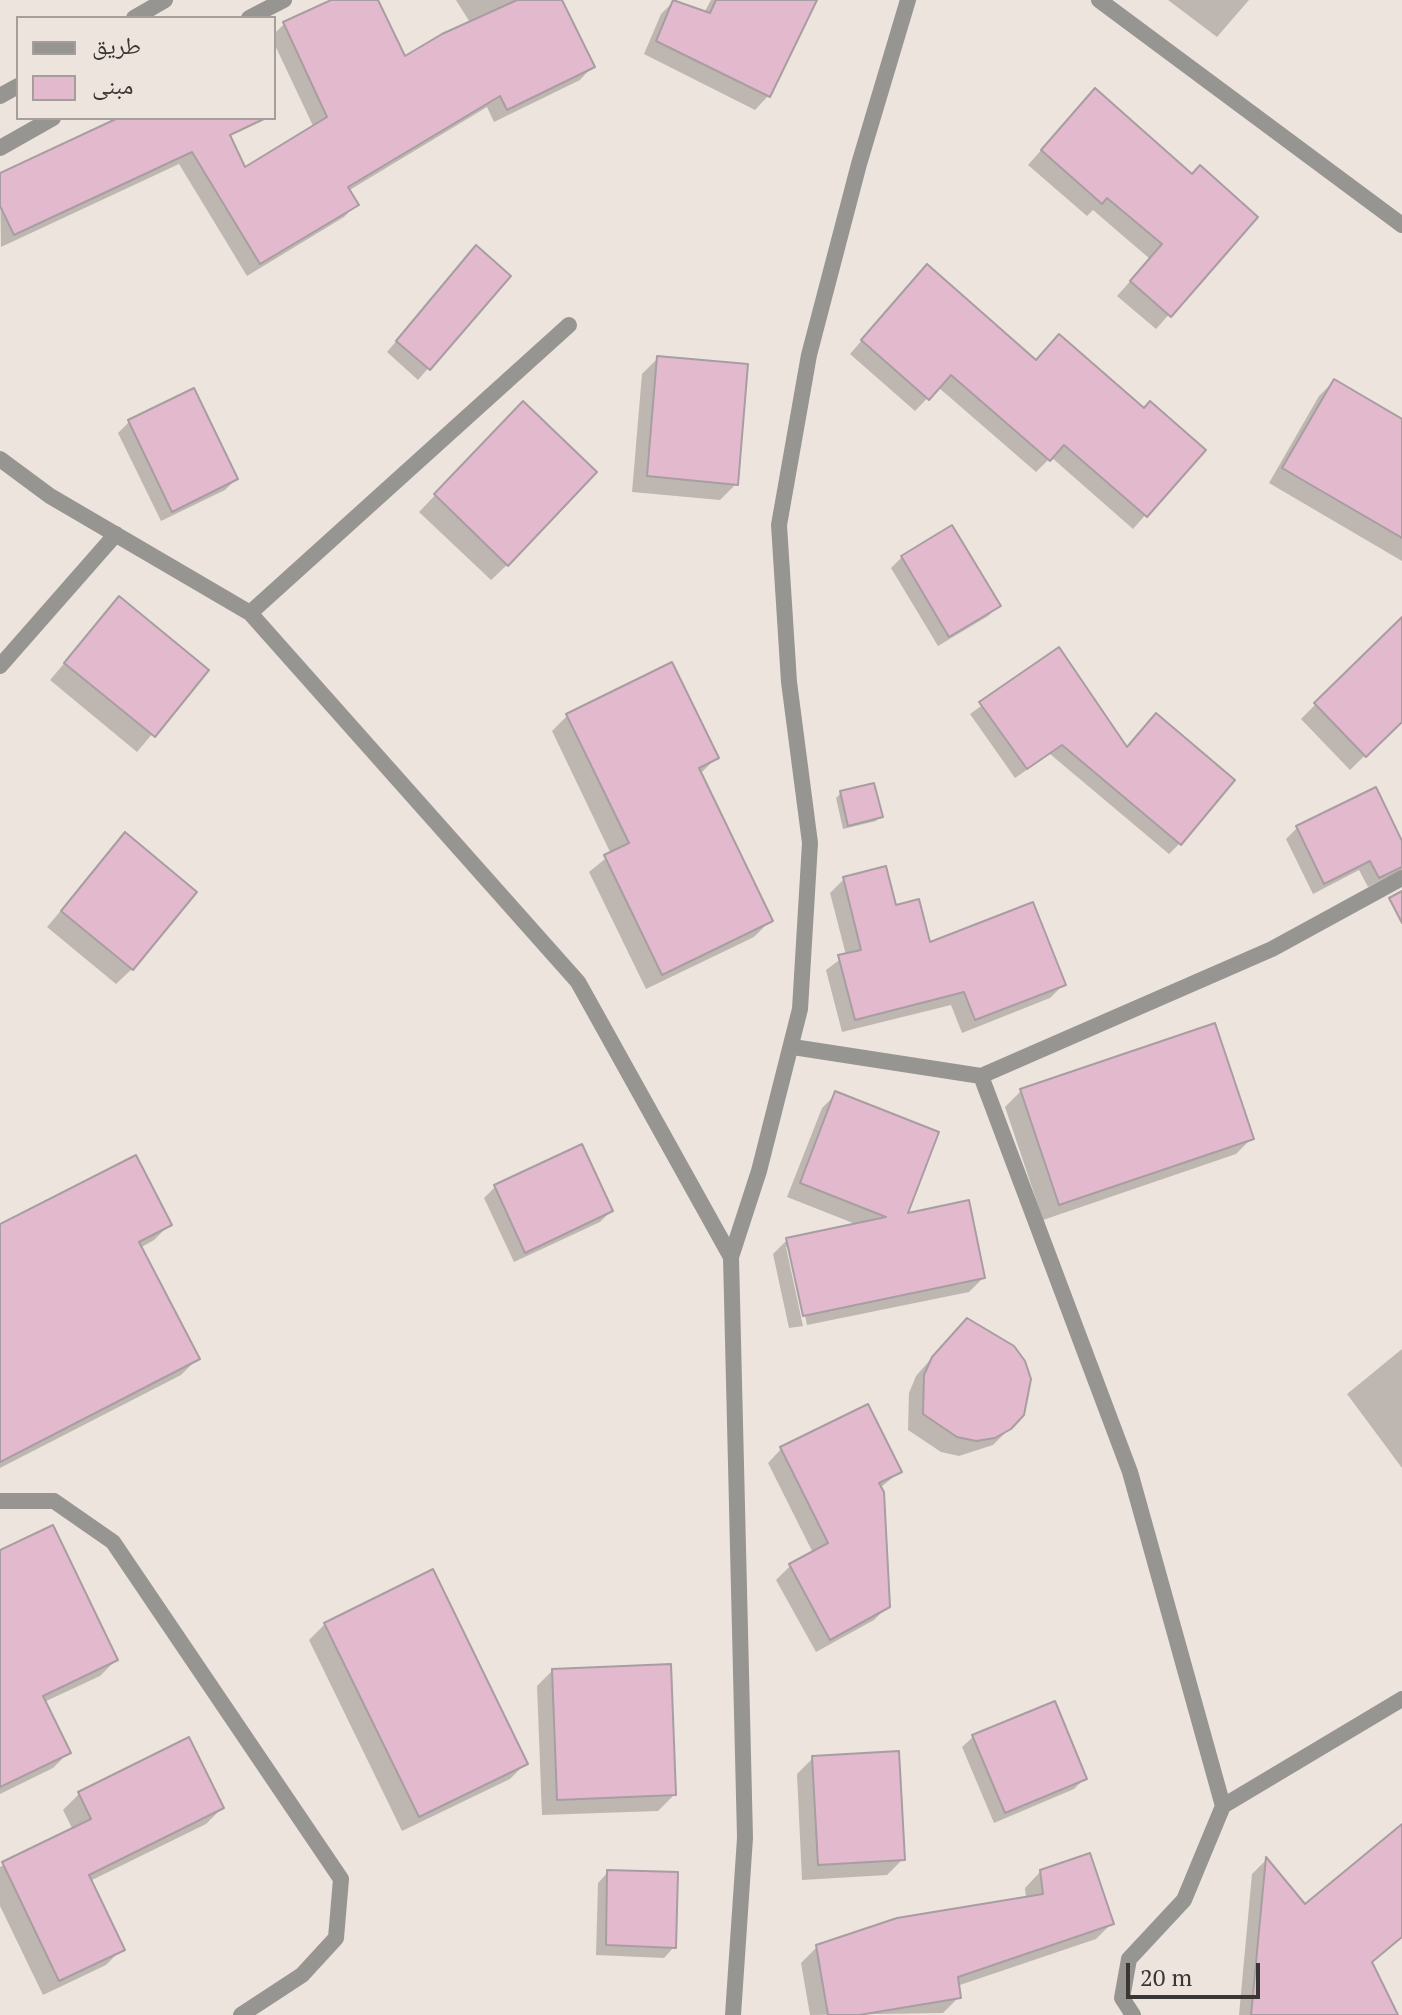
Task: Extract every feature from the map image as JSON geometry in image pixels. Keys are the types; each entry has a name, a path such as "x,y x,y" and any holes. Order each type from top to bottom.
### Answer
{"street":[{"path":"137,16 165,0"},
{"path":"253,16 284,0"},
{"path":"733,2015 745,1838 731,1257 793,1047 800,1009 810,843 789,682 779,525 809,355 863,149 908,0"},
{"path":"1099,0 1402,225"},
{"path":"0,148 49,120"},
{"path":"250,613 569,325"},
{"path":"0,459 50,496 250,613 578,982 731,1257"},
{"path":"0,666 116,534"},
{"path":"793,1047 981,1076 1272,949 1402,878"},
{"path":"981,1076 1130,1472 1223,1806"},
{"path":"0,1501 54,1501 113,1542 341,1879 336,1938 302,1975 241,2015"},
{"path":"1133,2015 1122,1998 1129,1959 1184,1900 1223,1806 1402,1699"}],"building":[{"path":"331,0 378,0 405,56 442,34 517,0 562,0 595,67 507,110 500,96 348,187 359,205 260,264 192,152 14,235 0,206 0,173 114,120 262,120 230,135 245,167 327,117 283,22"},
{"path":"673,0 710,13 716,0 817,0 770,97 656,41"},
{"path":"1095,88 1192,174 1200,165 1258,217 1171,317 1130,281 1162,244 1107,198 1102,204 1041,150"},
{"path":"476,245 511,276 430,370 396,341"},
{"path":"927,264 1036,360 1059,334 1144,408 1150,401 1206,450 1147,517 1064,445 1050,461 951,375 929,400 861,340"},
{"path":"657,356 748,364 738,485 647,476"},
{"path":"1334,379 1402,419 1402,538 1282,468"},
{"path":"194,388 238,479 172,512 128,420"},
{"path":"523,401 597,472 508,566 434,494"},
{"path":"952,525 1001,606 949,637 901,556"},
{"path":"119,596 209,670 155,737 64,663"},
{"path":"1402,617 1402,722 1366,757 1314,703"},
{"path":"1059,647 1127,747 1156,713 1235,780 1181,845 1062,745 1027,769 979,702"},
{"path":"672,662 719,758 699,768 773,921 662,975 604,855 629,843 566,714"},
{"path":"874,783 883,817 848,826 840,791"},
{"path":"1376,787 1402,841 1402,867 1379,878 1370,861 1324,884 1296,826"},
{"path":"125,832 197,892 133,970 61,911"},
{"path":"886,866 896,905 919,899 930,942 1033,902 1066,985 975,1020 964,992 855,1020 838,955 861,950 843,877"},
{"path":"1402,891 1402,923 1389,898"},
{"path":"1215,1023 1254,1139 1059,1205 1020,1089"},
{"path":"835,1091 939,1132 908,1213 969,1200 985,1278 803,1316 786,1238 886,1217 800,1183"},
{"path":"582,1144 613,1211 525,1253 494,1185"},
{"path":"136,1155 172,1225 139,1242 200,1359 0,1462 0,1224"},
{"path":"967,1318 1014,1346 1025,1361 1031,1379 1024,1415 1011,1429 995,1438 976,1441 957,1437 923,1414 924,1375 932,1357"},
{"path":"868,1404 902,1472 879,1483 884,1492 890,1607 830,1640 789,1564 828,1543 780,1447"},
{"path":"53,1525 118,1660 43,1696 71,1753 0,1787 0,1550"},
{"path":"433,1569 528,1764 419,1817 324,1623"},
{"path":"671,1664 676,1795 557,1800 552,1669"},
{"path":"1055,1701 1087,1779 1005,1813 972,1735"},
{"path":"189,1737 224,1808 89,1875 125,1950 59,1981 2,1862 91,1819 78,1792"},
{"path":"899,1751 905,1860 818,1865 812,1756"},
{"path":"1402,1824 1402,1937 1372,1962 1398,2015 1251,2015 1266,1857 1305,1904"},
{"path":"1090,1853 1114,1924 958,1977 961,1998 859,2015 828,2015 816,1945 897,1918 1043,1894 1040,1870"},
{"path":"607,1870 678,1872 676,1948 606,1945"}]}
